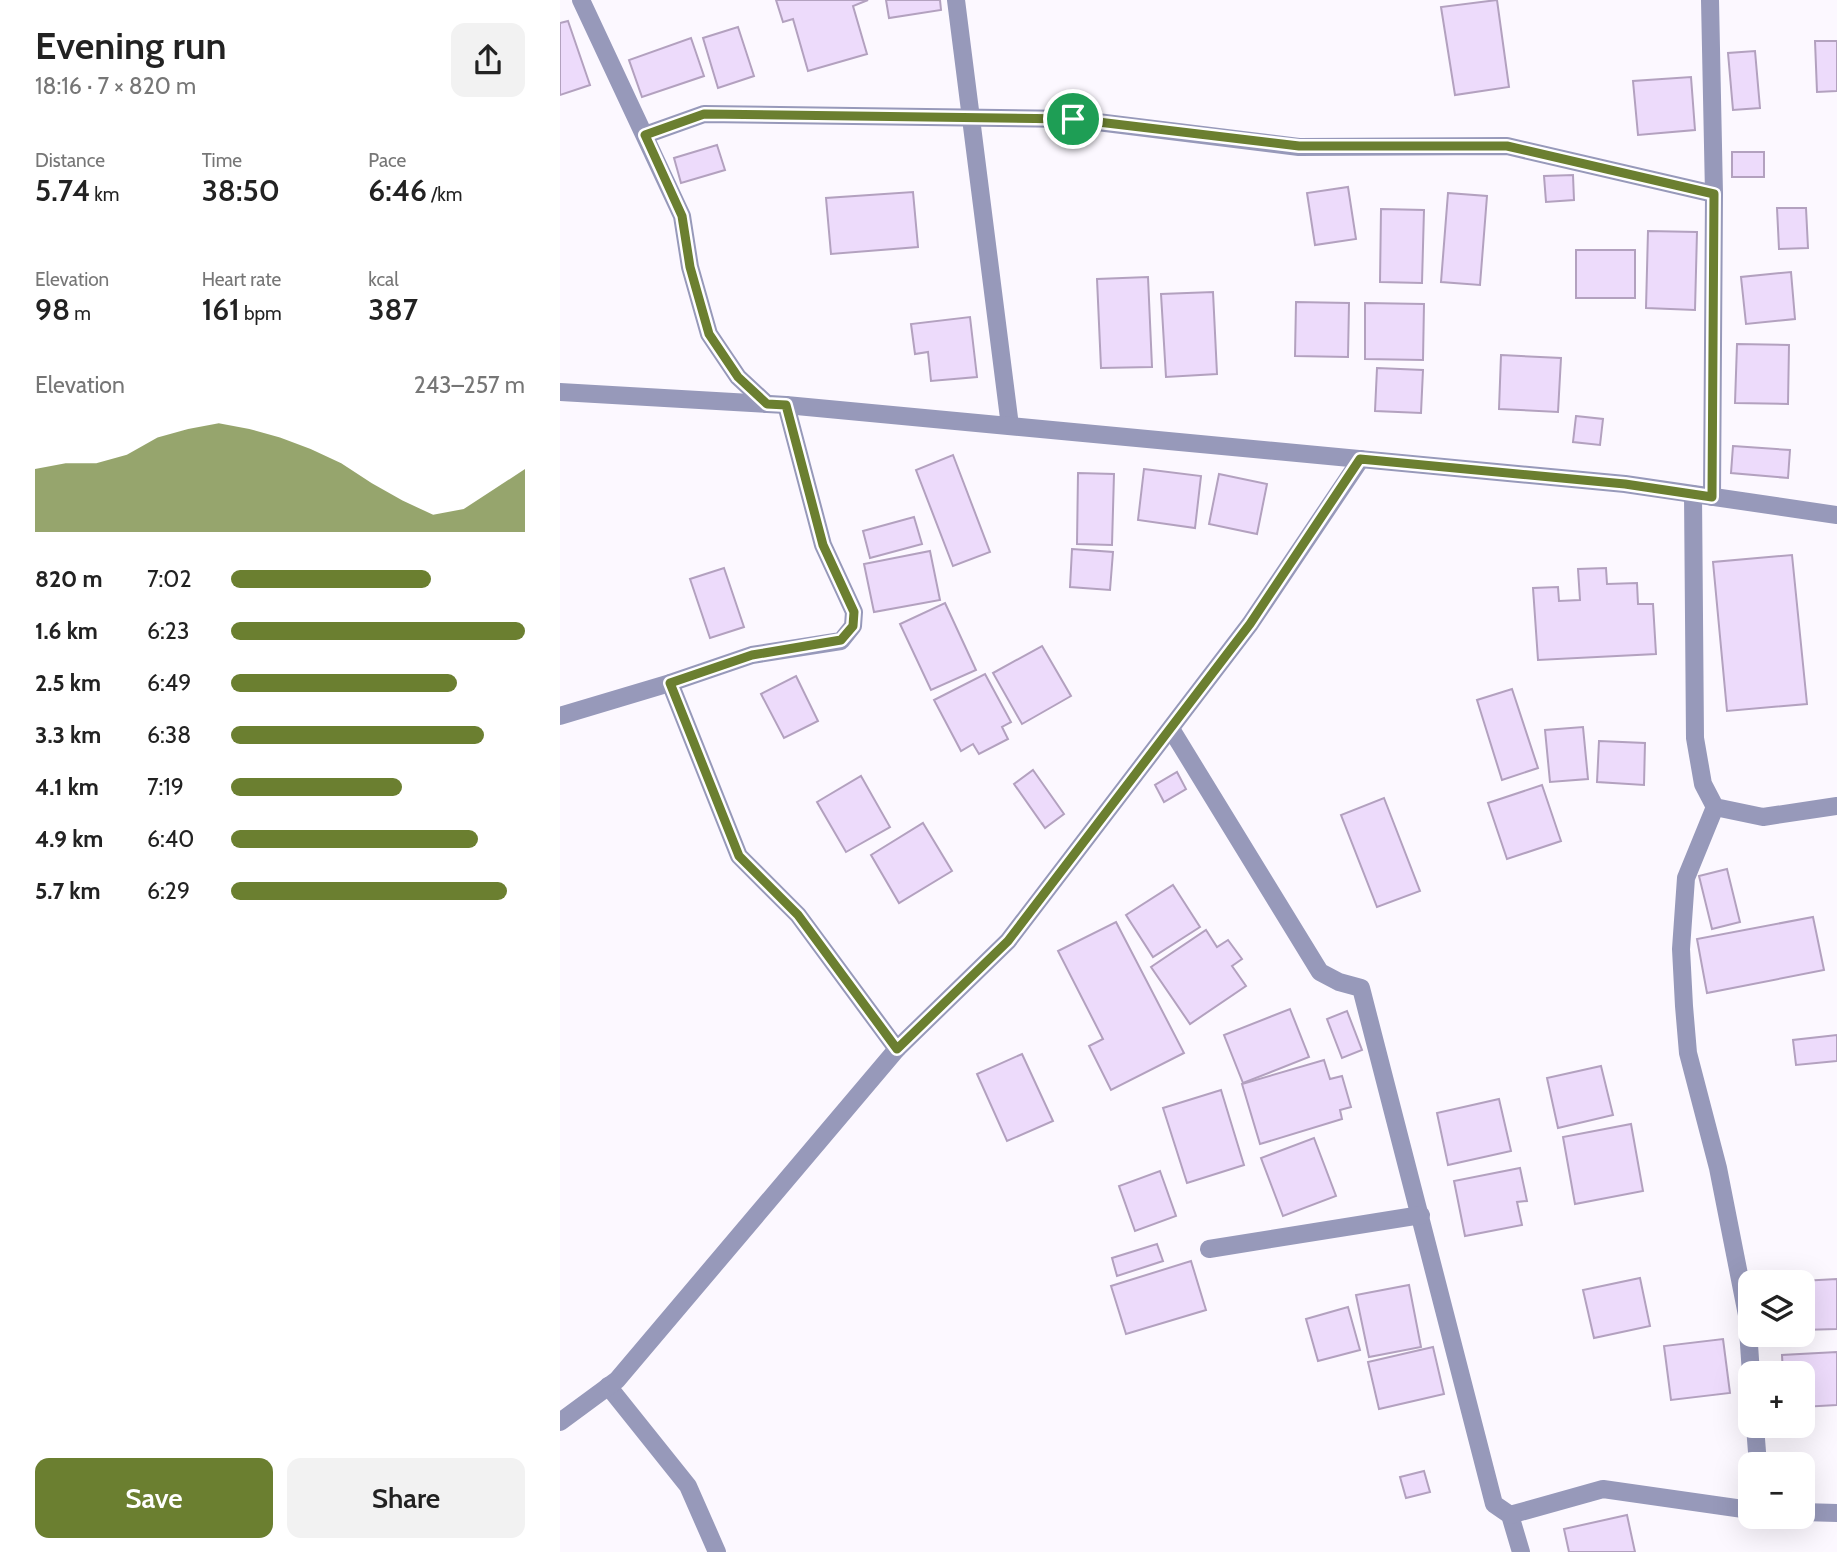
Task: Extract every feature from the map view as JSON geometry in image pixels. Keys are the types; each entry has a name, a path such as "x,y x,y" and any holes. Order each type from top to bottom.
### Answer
{"street":[{"path":"581,0 682,216 690,267 709,334 738,377 767,404"},
{"path":"956,0 1010,426"},
{"path":"1710,0 1714,194 1712,497"},
{"path":"645,135 704,114 1073,119 1299,146 1507,146 1714,194"},
{"path":"560,393 786,405 1625,484 1837,514"},
{"path":"560,716 752,655 841,640 853,626 854,612 823,545 786,405"},
{"path":"560,1422 617,1380 897,1049 1008,941 1250,624 1360,459"},
{"path":"1693,494 1695,738 1703,784 1715,807 1686,878 1681,949 1684,1006 1688,1053 1718,1168 1747,1315 1750,1361"},
{"path":"670,683 739,856 798,915 897,1049"},
{"path":"1171,729 1321,972 1339,982 1361,988 1494,1504 1510,1515 1521,1552"},
{"path":"1715,807 1763,817 1837,806"},
{"path":"1209,1250 1421,1215"},
{"path":"608,1386 688,1486 717,1552"},
{"path":"1510,1515 1603,1489 1738,1508"},
{"path":"1815,1513 1837,1513"}],"building":[{"path":"776,0 868,0 853,6 867,54 808,71 793,19 783,22"},
{"path":"886,0 940,0 941,10 889,18"},
{"path":"1497,0 1509,87 1455,95 1441,7"},
{"path":"568,21 590,85 560,95 560,23"},
{"path":"738,27 754,76 718,88 703,38"},
{"path":"691,38 704,76 642,97 629,60"},
{"path":"1815,41 1837,41 1837,91 1817,92"},
{"path":"1755,51 1760,108 1733,110 1728,53"},
{"path":"1691,77 1695,130 1638,135 1633,81"},
{"path":"717,145 725,170 681,183 674,158"},
{"path":"1732,152 1764,152 1764,177 1732,177"},
{"path":"1573,175 1574,200 1546,202 1544,176"},
{"path":"1348,187 1356,239 1315,245 1307,193"},
{"path":"913,192 918,247 831,254 826,198"},
{"path":"1448,193 1487,196 1480,285 1441,282"},
{"path":"1777,208 1806,208 1808,248 1779,249"},
{"path":"1381,209 1424,210 1422,283 1380,282"},
{"path":"1648,231 1697,232 1695,310 1646,308"},
{"path":"1576,250 1635,250 1635,298 1576,298"},
{"path":"1791,272 1795,319 1746,324 1741,277"},
{"path":"1148,277 1152,367 1101,368 1097,279"},
{"path":"1213,292 1217,374 1166,377 1161,294"},
{"path":"1296,302 1349,303 1348,357 1295,356"},
{"path":"1365,303 1424,304 1423,360 1365,359"},
{"path":"970,317 977,377 931,381 928,352 915,354 911,324"},
{"path":"1737,344 1789,345 1788,404 1735,403"},
{"path":"1501,355 1561,358 1558,412 1499,409"},
{"path":"1377,368 1423,370 1421,413 1375,411"},
{"path":"1576,416 1603,419 1600,445 1573,442"},
{"path":"1733,446 1790,450 1788,478 1731,473"},
{"path":"953,455 990,552 953,566 916,470"},
{"path":"1144,469 1201,476 1195,528 1138,520"},
{"path":"1078,473 1114,474 1112,545 1077,544"},
{"path":"1219,474 1267,484 1257,534 1209,524"},
{"path":"914,517 922,544 870,558 863,531"},
{"path":"1072,549 1113,552 1110,590 1070,587"},
{"path":"930,551 940,600 874,612 864,564"},
{"path":"1792,555 1807,704 1727,711 1713,562"},
{"path":"724,568 744,627 710,638 690,579"},
{"path":"1606,568 1607,584 1637,583 1638,604 1653,604 1656,654 1538,660 1533,588 1558,587 1559,601 1580,600 1578,569"},
{"path":"945,603 976,670 931,690 900,624"},
{"path":"1042,646 1071,696 1022,724 993,673"},
{"path":"985,674 1011,722 1002,727 1008,739 979,754 973,744 961,751 934,700"},
{"path":"796,676 818,721 784,738 761,694"},
{"path":"1512,689 1538,768 1502,780 1477,700"},
{"path":"1583,727 1588,779 1550,782 1545,730"},
{"path":"1599,741 1645,743 1644,785 1597,782"},
{"path":"1033,770 1064,814 1045,828 1014,784"},
{"path":"1177,772 1186,789 1164,802 1155,785"},
{"path":"861,776 890,827 846,852 817,802"},
{"path":"1542,785 1561,841 1507,859 1488,803"},
{"path":"1384,798 1420,891 1377,907 1341,815"},
{"path":"923,823 952,871 899,903 871,855"},
{"path":"1727,869 1740,922 1712,929 1699,876"},
{"path":"1173,885 1200,927 1153,957 1126,915"},
{"path":"1813,917 1824,970 1707,993 1697,939"},
{"path":"1116,922 1184,1053 1111,1090 1089,1046 1103,1039 1058,951"},
{"path":"1206,930 1217,947 1228,940 1242,959 1232,966 1246,986 1190,1024 1151,967"},
{"path":"1290,1009 1309,1057 1243,1083 1224,1035"},
{"path":"1347,1011 1362,1050 1342,1058 1327,1019"},
{"path":"1837,1035 1837,1061 1796,1065 1793,1040"},
{"path":"1022,1054 1053,1121 1007,1141 977,1074"},
{"path":"1324,1060 1330,1079 1342,1076 1351,1107 1340,1110 1342,1119 1260,1144 1242,1084"},
{"path":"1601,1066 1613,1115 1558,1128 1547,1078"},
{"path":"1221,1090 1244,1165 1187,1183 1163,1108"},
{"path":"1499,1099 1511,1151 1448,1165 1437,1113"},
{"path":"1631,1124 1643,1191 1575,1204 1563,1137"},
{"path":"1314,1138 1336,1196 1283,1216 1261,1158"},
{"path":"1520,1168 1527,1201 1517,1202 1522,1225 1465,1236 1454,1181"},
{"path":"1160,1171 1176,1216 1135,1231 1119,1186"},
{"path":"1157,1244 1163,1261 1117,1276 1112,1258"},
{"path":"1191,1261 1206,1310 1126,1334 1111,1286"},
{"path":"1640,1278 1650,1326 1594,1338 1583,1290"},
{"path":"1837,1279 1837,1329 1815,1330 1815,1280"},
{"path":"1409,1285 1421,1347 1369,1357 1356,1295"},
{"path":"1348,1307 1360,1350 1318,1361 1306,1319"},
{"path":"1723,1339 1730,1393 1671,1400 1664,1346"},
{"path":"1433,1347 1444,1394 1379,1409 1368,1362"},
{"path":"1837,1352 1837,1405 1815,1406 1815,1361 1782,1361 1782,1355"},
{"path":"1424,1471 1430,1492 1406,1498 1400,1477"},
{"path":"1627,1515 1635,1552 1569,1552 1564,1529"}],"route":[{"path":"704,114 1073,119 1299,146 1507,146 1714,194 1712,497 1625,484 1360,459 1250,624 1008,941 897,1049 798,915 739,856 670,683 752,655 841,640 853,626 854,612 823,545 786,405 767,404 738,377 709,334 690,267 682,216 645,135 704,114"}]}
